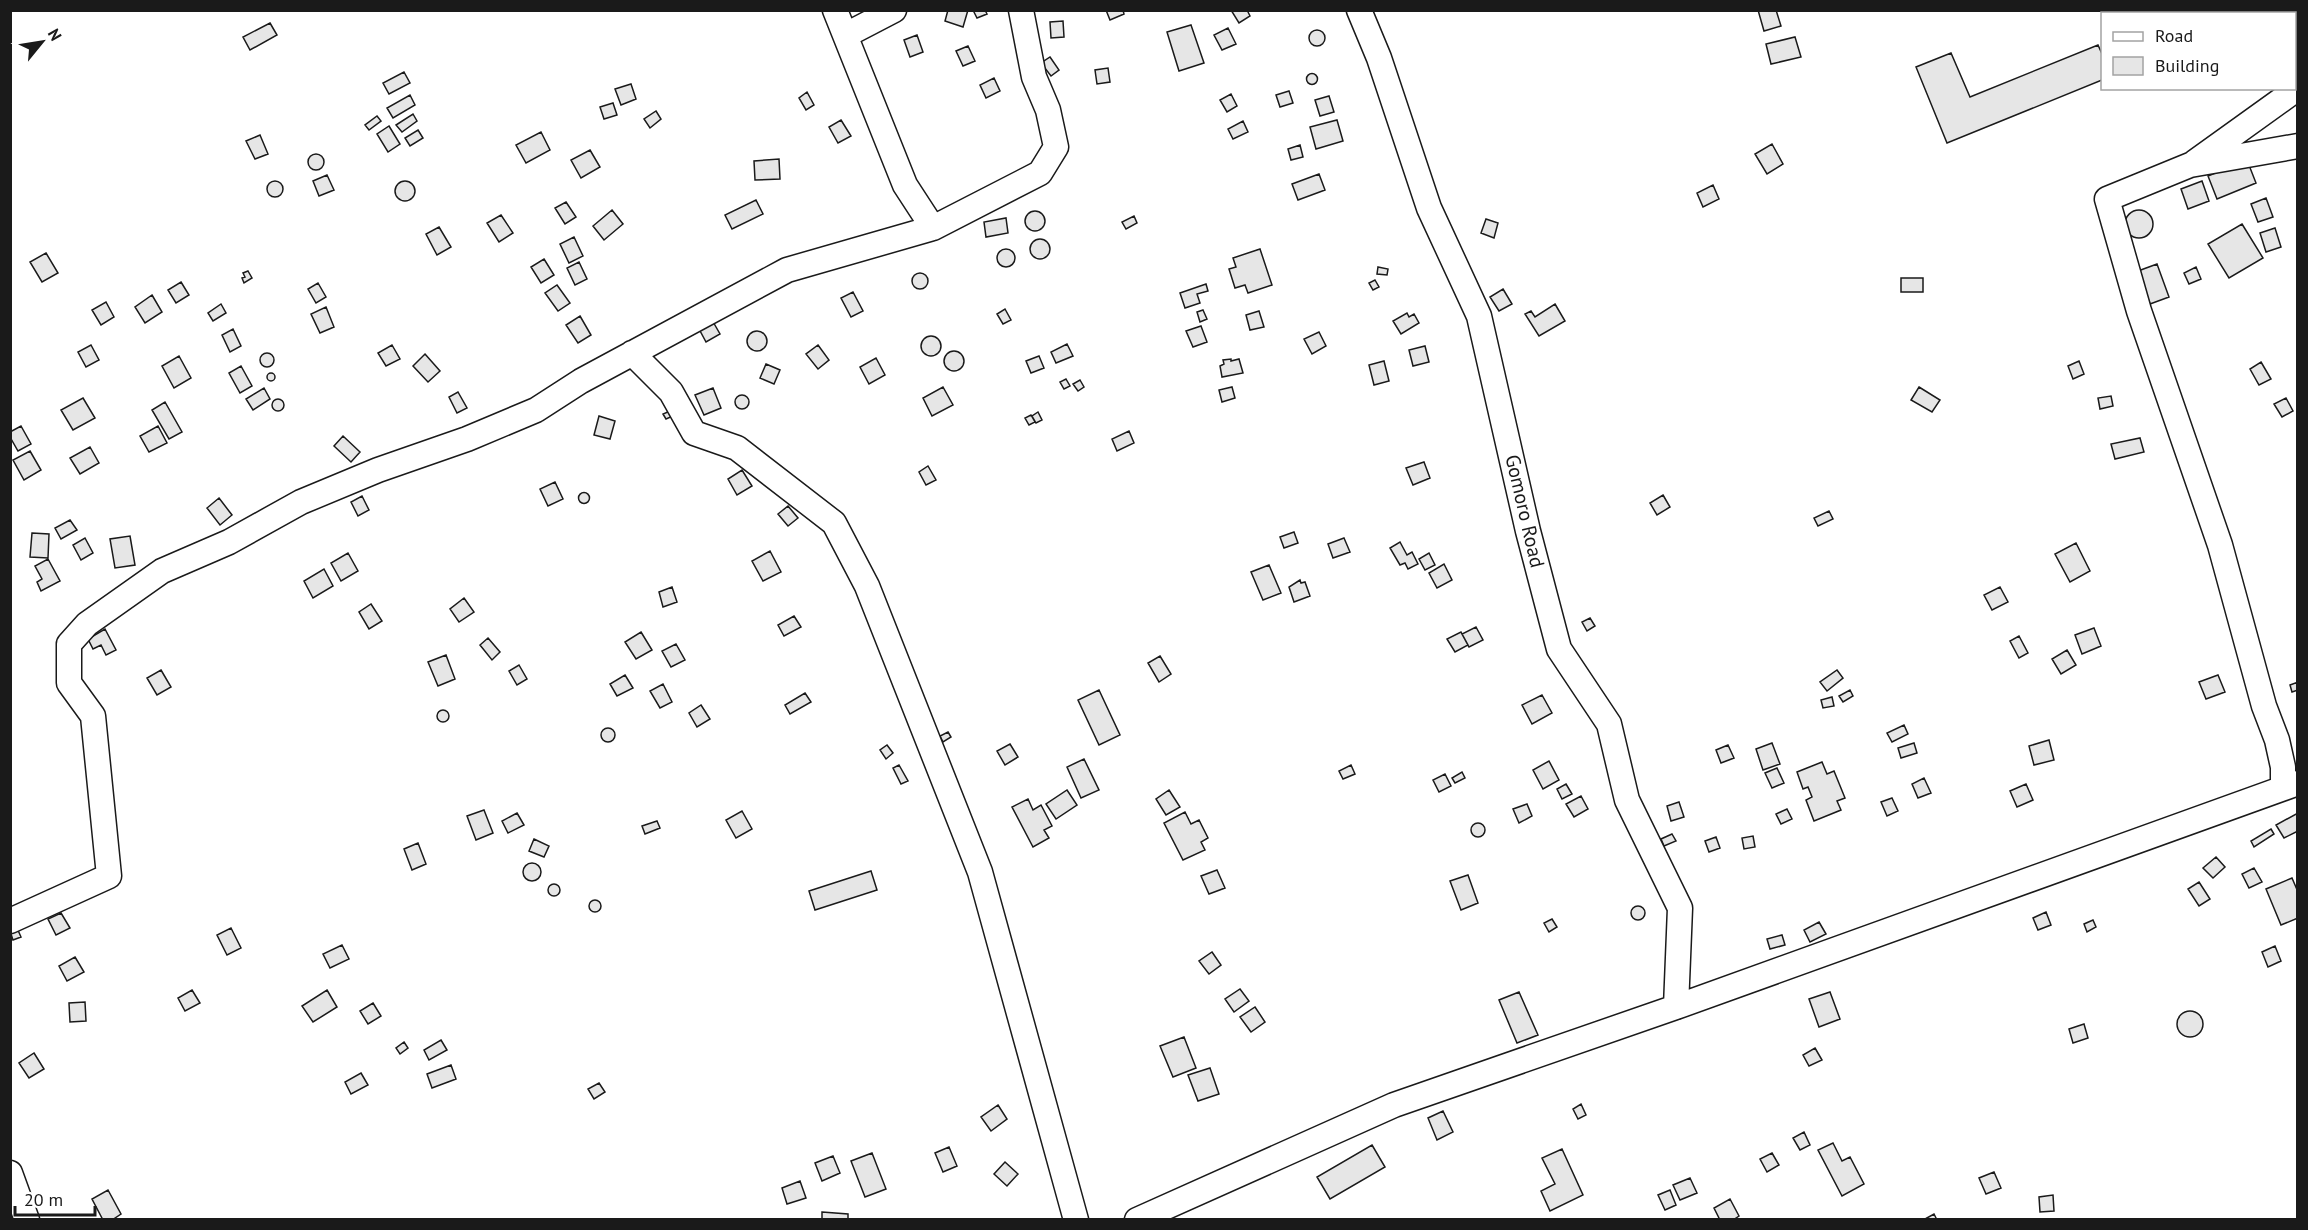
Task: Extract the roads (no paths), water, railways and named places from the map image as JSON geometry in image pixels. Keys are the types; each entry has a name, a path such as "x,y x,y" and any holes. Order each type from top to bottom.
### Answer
{"street":[{"path":"835,10 905,185 933,228"},
{"path":"846,35 894,10"},
{"path":"10,921 109,876 93,716 69,683 69,644 87,624 162,571 229,542 301,502 378,470 467,439 536,410 581,381 787,270 933,228 1040,173 1056,147 1048,110 1034,77 1021,10"},
{"name":"Gomoro Road","path":"1359,10 1379,58 1429,208 1479,316 1528,531 1559,649 1609,724 1627,800 1680,908 1676,1007"},
{"path":"2190,165 2295,90"},
{"path":"1137,1220 1394,1105 1676,1007 2290,785 2264,706 2220,545 2139,311 2107,199 2190,165 2298,147"},
{"path":"632,353 671,392 694,433 737,448 834,523 867,586 980,872 1076,1220"},
{"path":"10,1173 27,1220"}]}
